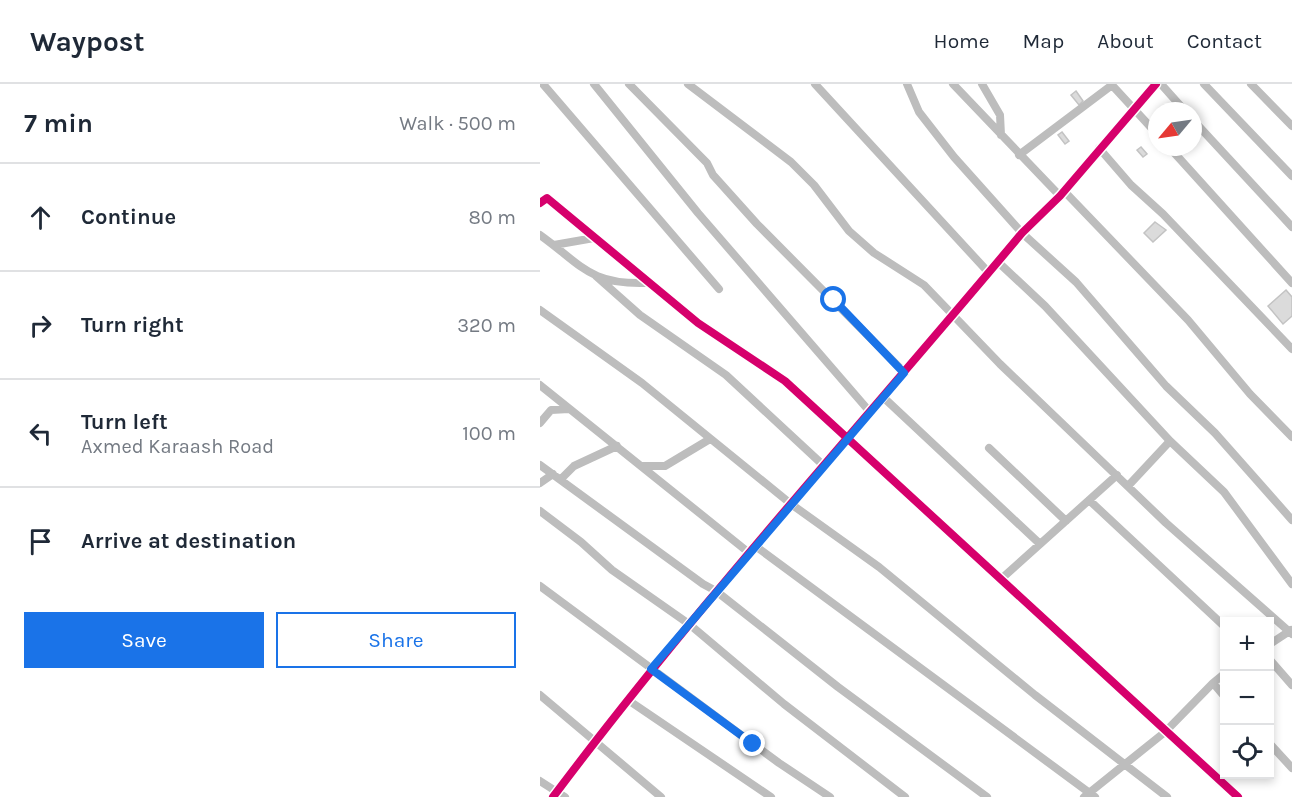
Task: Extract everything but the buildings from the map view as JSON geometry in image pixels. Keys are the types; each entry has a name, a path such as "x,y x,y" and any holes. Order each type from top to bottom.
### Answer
{"street":[{"path":"543,84 719,289"},
{"path":"594,84 698,213 870,412"},
{"path":"629,84 707,163 713,175 757,224 904,373"},
{"path":"688,84 791,162 814,185 849,231 874,253 924,285 1128,486 1291,631 1274,641"},
{"path":"815,84 989,273"},
{"path":"907,84 919,112 1022,233 1076,282 1166,386 1215,433 1292,520"},
{"path":"953,84 1019,155 1062,194 1188,320 1250,394 1292,437"},
{"path":"982,84 1000,115 1001,135"},
{"path":"555,794 651,669 751,549 1022,233 1062,194 1156,84"},
{"path":"1161,84 1177,102"},
{"path":"1204,84 1292,176"},
{"path":"1251,84 1292,126"},
{"path":"1019,155 1111,85 1148,124"},
{"path":"1202,130 1292,227"},
{"path":"1099,148 1131,185 1163,214 1292,349"},
{"path":"1177,156 1292,283"},
{"path":"540,203 547,198 698,323 785,381 1238,797"},
{"path":"540,235 572,263 596,276 620,284 647,283"},
{"path":"554,245 594,238"},
{"path":"998,262 1045,306 1170,441 1224,492 1292,584"},
{"path":"596,276 640,315 726,375 823,465"},
{"path":"540,310 642,383 791,504 879,567 1124,766 1167,797"},
{"path":"540,385 751,549 1090,796 1165,732 1220,677"},
{"path":"883,397 1040,544"},
{"path":"540,423 551,410 569,409"},
{"path":"642,466 665,466 710,440"},
{"path":"1128,486 1170,441"},
{"path":"561,479 574,466 617,446"},
{"path":"989,448 1066,521"},
{"path":"540,465 703,584 716,591 838,687 987,797"},
{"path":"540,483 553,474"},
{"path":"1000,580 1117,475"},
{"path":"1089,500 1220,622"},
{"path":"540,511 582,542 612,570 689,624 784,704 905,797"},
{"path":"540,586 779,764 830,797"},
{"path":"1274,665 1292,685"},
{"path":"1213,683 1220,691"},
{"path":"540,695 661,797"},
{"path":"628,700 771,797"},
{"path":"1274,749 1292,768"},
{"path":"540,781 555,794 565,797"}],"cycle path":[{"path":"553,797 666,653 784,512 1022,233 1060,196 1156,84"},
{"path":"540,203 547,198 698,323 785,381 1238,797"}],"route":[{"path":"753,744 651,669 904,373 834,300"}]}
